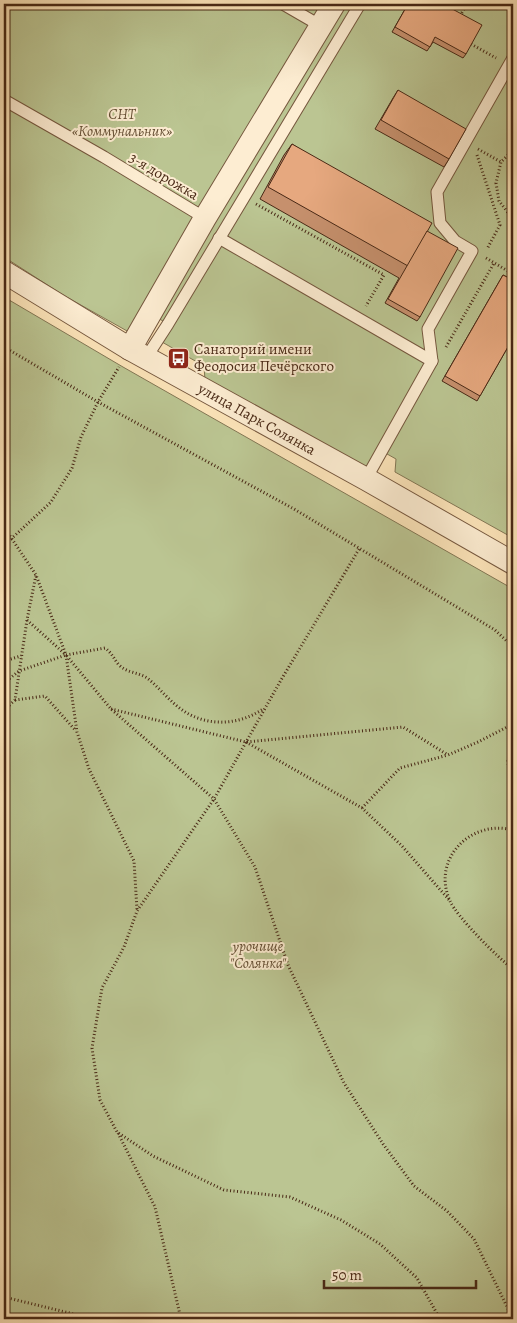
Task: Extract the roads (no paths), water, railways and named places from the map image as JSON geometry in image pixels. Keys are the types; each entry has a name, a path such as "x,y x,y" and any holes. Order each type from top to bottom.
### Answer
{"street":[{"path":"138,353 205,218 334,4"},
{"name":"улица Парк Солянка","path":"4,272 138,353 366,479 513,564"}],"lane":[{"path":"284,4 321,26"},
{"path":"138,353 219,238 360,4"},
{"path":"509,4 513,6"},
{"path":"366,479 432,361 428,329 472,251 455,241 440,222 438,192 511,61"},
{"name":"3-я дорожка","path":"4,100 205,218"},
{"path":"219,238 432,361"}],"place":[{"name":"Санаторий имени Феодосия Печёрского","path":"178,358"}],"park label":[{"name":"СНТ «Коммунальник»","path":"122,122"},
{"name":"урочище \"Солянка\"","path":"258,954"}]}
